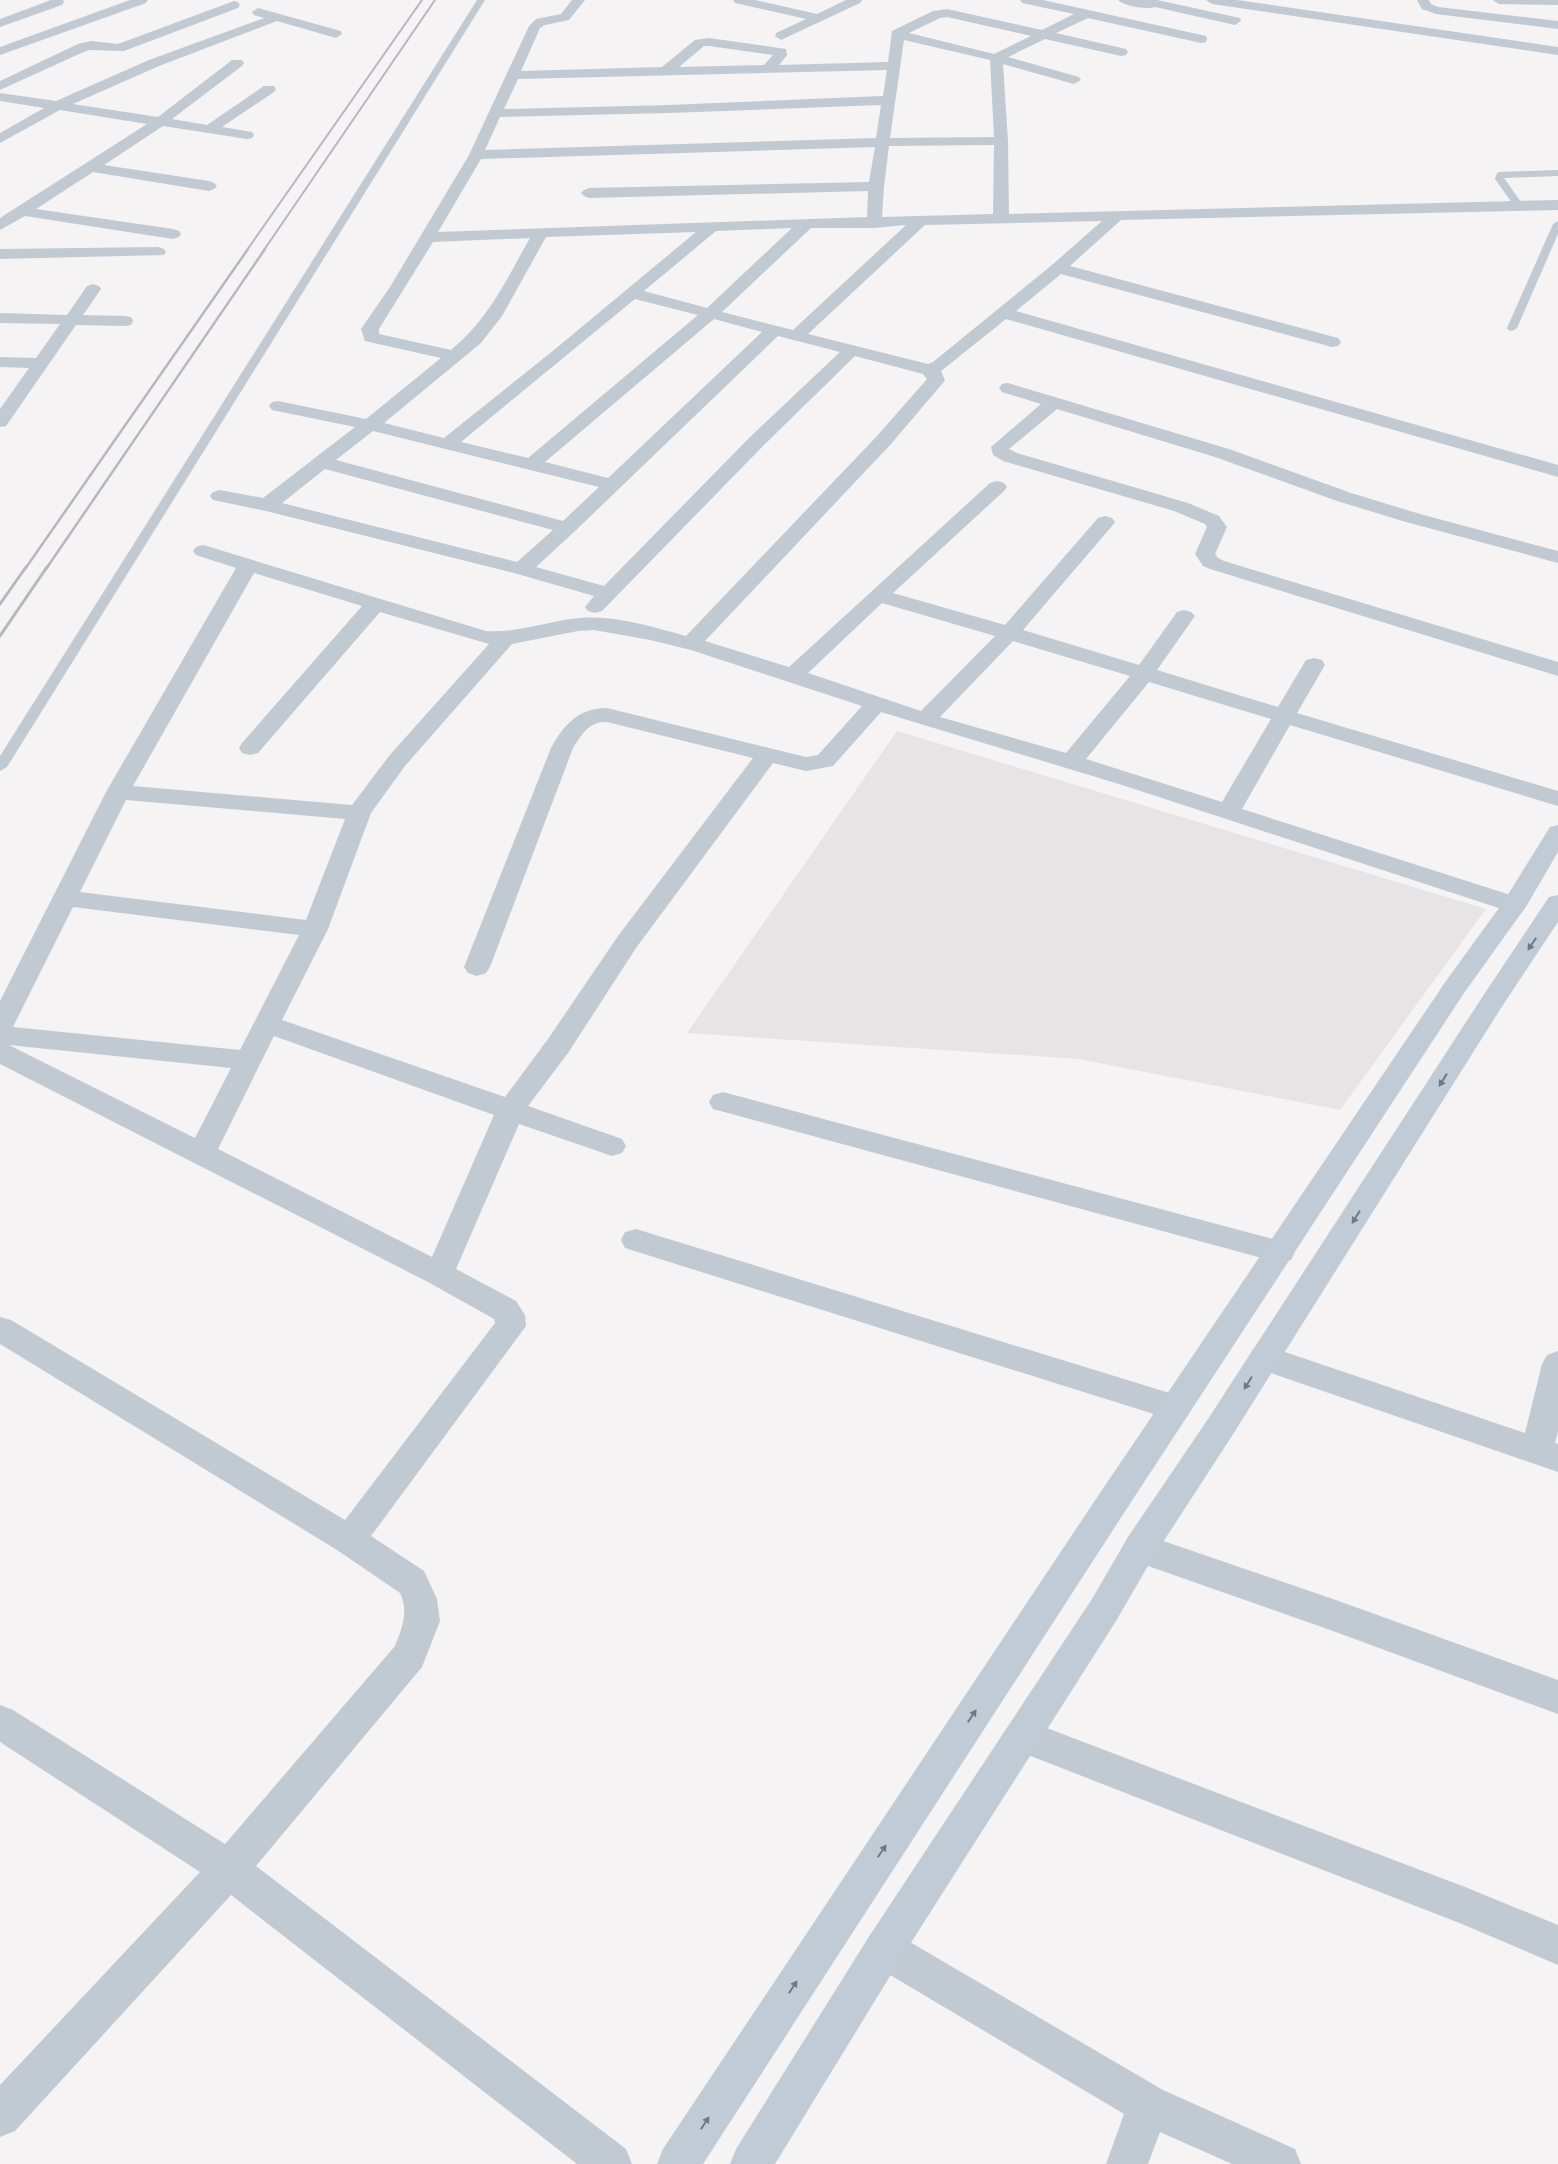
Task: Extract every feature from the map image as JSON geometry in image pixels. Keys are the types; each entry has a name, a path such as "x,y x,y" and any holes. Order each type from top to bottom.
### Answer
{"main road":[{"path":"678,2164 851,1897 1455,987 1514,905 1558,832"},
{"path":"751,2164 884,1949 1104,1610 1140,1548 1219,1430 1492,1002 1558,903"}],"street":[{"path":"0,23 58,2 57,0"},
{"path":"0,51 142,0"},
{"path":"216,0 336,34"},
{"path":"0,86 83,47 119,48 262,0"},
{"path":"454,356 371,337 369,334 370,329 428,237 476,154 535,26 540,22 565,17 579,0"},
{"path":"739,0 818,18"},
{"path":"782,36 856,0"},
{"path":"1026,0 1200,39"},
{"path":"1124,0 1154,3 1237,21"},
{"path":"1212,0 1342,15 1558,51"},
{"path":"1423,0 1426,6 1436,10 1558,25"},
{"path":"1499,0 1558,1"},
{"path":"1127,23 1154,3"},
{"path":"897,34 942,13 1046,34 1121,52"},
{"path":"996,58 1085,14"},
{"path":"0,139 57,106 154,63 275,18"},
{"path":"897,34 996,58 1074,80"},
{"path":"874,223 876,186 890,100 897,34"},
{"path":"665,72 697,45 709,42 781,52 766,70"},
{"path":"996,58 1001,141 1001,219"},
{"path":"0,225 160,122 237,63"},
{"path":"514,75 894,66"},
{"path":"208,130 269,89"},
{"path":"0,97 247,136"},
{"path":"496,113 669,109 890,100"},
{"path":"476,154 884,142 1001,141"},
{"path":"585,151 589,193 588,231"},
{"path":"91,166 209,186"},
{"path":"589,193 876,186"},
{"path":"428,237 807,224 1558,205"},
{"path":"22,211 173,234"},
{"path":"929,370 939,366 1004,313 1116,216"},
{"path":"796,336 920,221"},
{"path":"532,464 710,314 807,224"},
{"path":"447,444 560,354 710,228"},
{"path":"267,505 370,425 475,339 494,316 540,234"},
{"path":"0,254 158,252"},
{"path":"1058,268 1332,342"},
{"path":"0,422 74,319 93,289"},
{"path":"631,293 929,370 934,374 936,380 884,440 690,644"},
{"path":"1004,313 1558,471"},
{"path":"0,318 125,321"},
{"path":"521,569 567,528 610,484 774,330"},
{"path":"581,623 607,593 756,442 852,350"},
{"path":"0,362 42,363"},
{"path":"1008,388 1222,453 1344,497 1413,518 1558,557"},
{"path":"1054,402 1000,447 1000,451 1010,457 1181,507 1212,520 1216,523 1216,531 1205,554 1210,562 1217,565 1558,669"},
{"path":"278,406 370,425 610,484"},
{"path":"320,462 567,528"},
{"path":"794,674 997,487"},
{"path":"220,496 267,505 521,569 607,593"},
{"path":"926,719 1010,632 1106,522"},
{"path":"204,551 484,637 505,639 530,637 581,623 614,626 690,644 794,674 926,719 1071,762 1514,905"},
{"path":"0,1027 118,792 248,565"},
{"path":"878,595 1145,672 1284,717 1558,799"},
{"path":"250,748 376,604"},
{"path":"1071,762 1145,672 1184,616"},
{"path":"201,1154 315,929 360,813 378,785 397,761 505,639"},
{"path":"1228,813 1314,665"},
{"path":"477,968 562,748 573,729 583,719 592,715 607,714 806,764 825,761 877,703"},
{"path":"439,1274 511,1109 558,1046 627,942 768,754"},
{"path":"118,792 360,813"},
{"path":"66,898 315,929"},
{"path":"267,1024 612,1146"},
{"path":"0,1035 248,1060"},
{"path":"0,1052 439,1274 505,1310 510,1315 511,1326 349,1540"},
{"path":"722,1102 1280,1252"},
{"path":"636,1240 1176,1408"},
{"path":"0,1329 349,1540 412,1582 420,1599 422,1621 409,1656 229,1869 0,2116"},
{"path":"1264,1358 1547,1454 1558,1364"},
{"path":"1140,1548 1333,1615 1558,1697"},
{"path":"0,1722 229,1869 611,2164"},
{"path":"1023,1736 1558,1944"},
{"path":"884,1949 1148,2105 1280,2164"},
{"path":"1127,2164 1148,2105"}],"lane":[{"path":"0,767 481,0"},
{"path":"1518,205 1499,179 1500,175 1558,173"},
{"path":"1512,328 1558,224"}],"shaded area":[{"path":"897,731 1486,909 1340,1110 1079,1059 687,1033"}],"railway":[{"path":"247,250 422,0"},
{"path":"264,250 435,0"},
{"path":"25,569 248,249"},
{"path":"46,569 265,249"},
{"path":"0,604 26,567"},
{"path":"0,636 47,567"}]}
